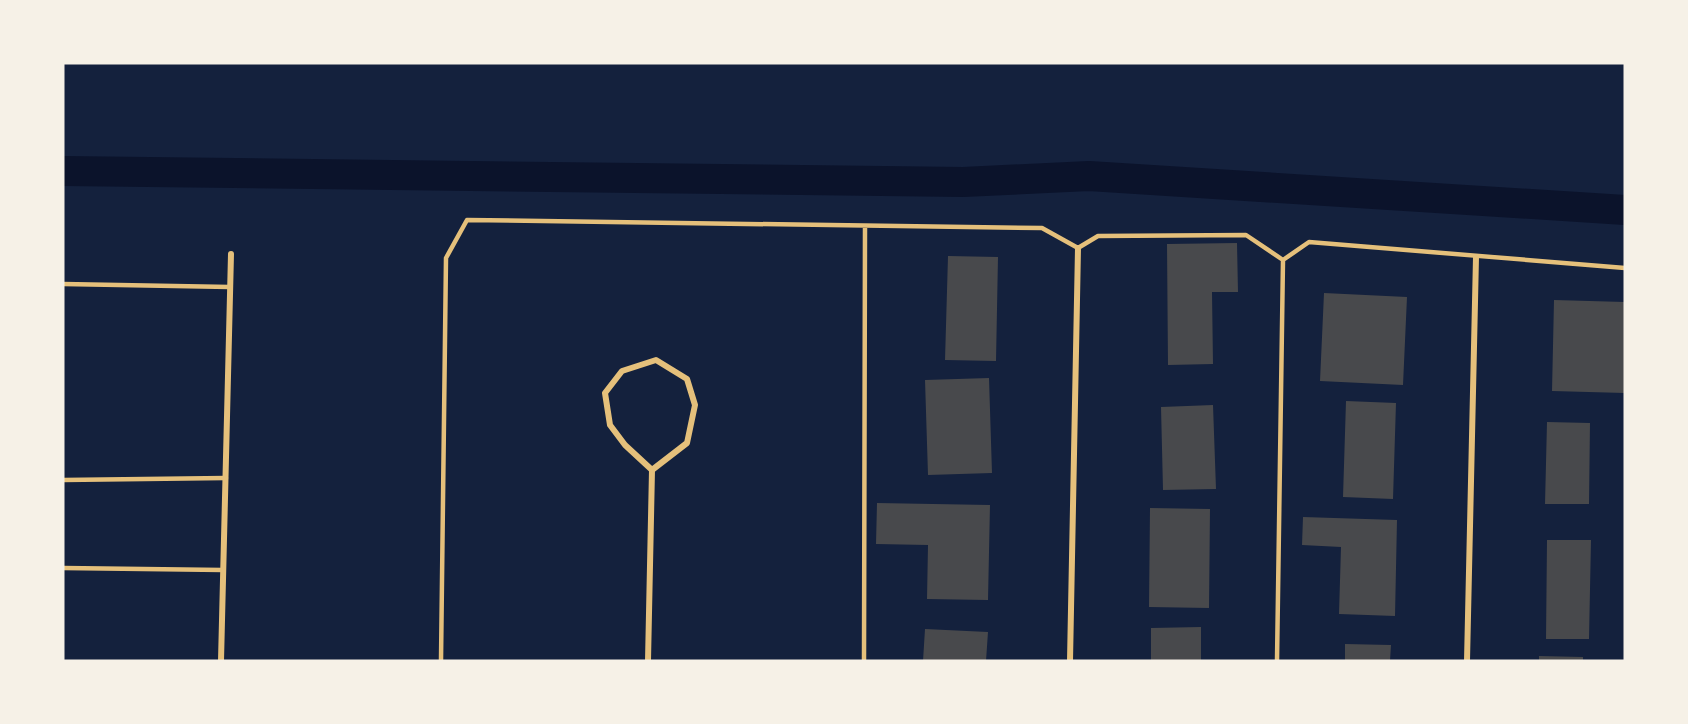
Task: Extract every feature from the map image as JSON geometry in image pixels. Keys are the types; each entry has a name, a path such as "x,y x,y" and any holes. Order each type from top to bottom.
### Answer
{"street":[{"path":"1070,661 1078,248"},
{"path":"221,661 231,254"},
{"path":"1467,661 1476,257"},
{"path":"648,661 652,470 625,445 610,425 605,393 622,371 656,360 687,379 695,405 687,443 652,470"}],"lane":[{"path":"441,661 446,258 467,220 1042,228 1078,248 1098,236 1246,235 1283,260"},
{"path":"864,661 866,226"},
{"path":"1283,260 1309,242 1625,268"},
{"path":"1277,661 1283,260"},
{"path":"63,284 230,286"},
{"path":"63,480 226,478"},
{"path":"63,568 224,570"}],"building":[{"path":"1237,243 1238,292 1212,292 1213,364 1168,365 1167,244"},
{"path":"948,256 998,257 996,361 945,360"},
{"path":"1324,293 1407,297 1403,385 1320,381"},
{"path":"1554,300 1625,302 1625,393 1552,391"},
{"path":"989,378 992,473 928,475 925,380"},
{"path":"1346,401 1396,403 1393,499 1343,497"},
{"path":"1213,405 1216,489 1163,490 1161,407"},
{"path":"1547,422 1590,423 1589,504 1545,504"},
{"path":"877,503 990,505 988,600 927,599 928,545 876,544"},
{"path":"1150,508 1210,509 1209,608 1149,607"},
{"path":"1303,517 1397,520 1395,616 1339,614 1341,547 1302,545"},
{"path":"1547,540 1591,540 1589,639 1546,639"},
{"path":"1201,627 1201,661 1151,661 1151,628"},
{"path":"925,629 988,632 986,661 923,661"},
{"path":"1345,644 1391,645 1390,661 1345,661"},
{"path":"1539,656 1583,657 1583,661 1539,661"}],"waterway":[{"path":"63,171 963,182 1089,176 1625,210"}]}
